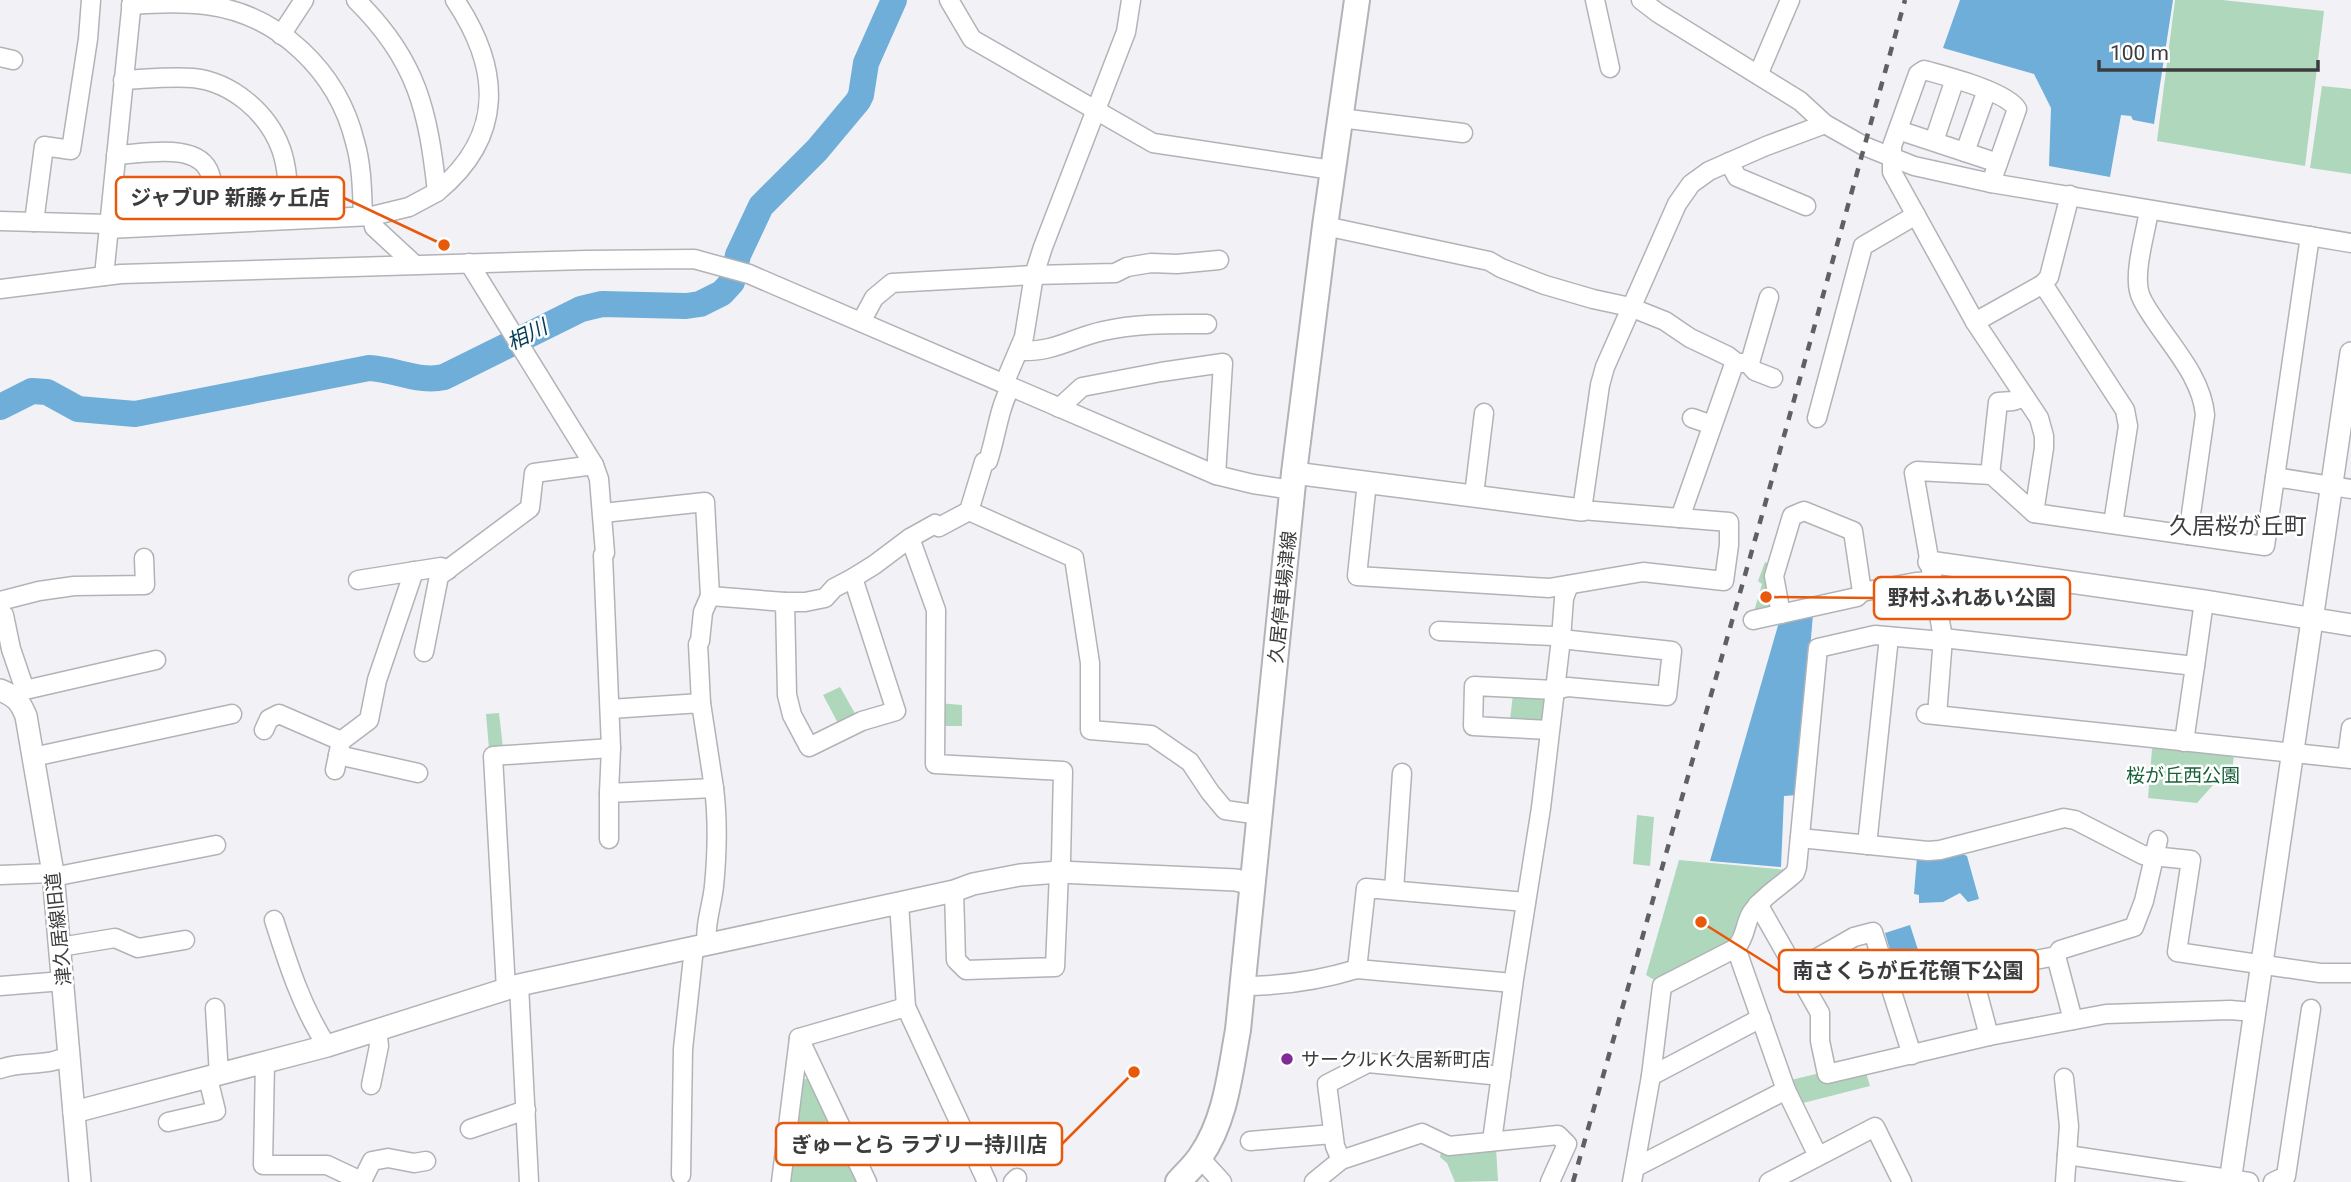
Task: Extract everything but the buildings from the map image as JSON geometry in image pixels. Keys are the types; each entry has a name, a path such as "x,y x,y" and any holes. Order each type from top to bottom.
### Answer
{"main road":[{"name":"久居停車場津線","path":"1178,1182 1200,1158 1218,1125 1238,1030 1293,482 1332,170 1357,0"}],"street":[{"path":"34,222 44,146 71,150 89,39 91,0"},
{"path":"281,34 304,0"},
{"path":"355,0 387,35 412,76 430,133 437,192"},
{"path":"0,221 108,227 367,216 409,206 437,192 457,176 482,135 489,103 488,74 475,34 455,0"},
{"path":"949,0 972,39 1153,143 1332,170"},
{"path":"710,597 785,602 825,598 834,588 874,565 910,538 935,524 939,527 969,511 984,462 988,461 996,439 1007,385 1024,337 1034,275 1126,32 1130,0"},
{"path":"1595,0 1610,68"},
{"path":"1642,0 1658,13 1800,101 1825,124 1864,146 1922,169 2351,243"},
{"path":"1760,76 1790,0"},
{"path":"104,276 132,3 208,5 244,15 281,34 300,49 331,84 344,110 358,151 367,216 374,227 414,264"},
{"path":"1991,183 2017,109 2012,101 1987,90 1924,70 1918,74 1892,146 1892,172 1975,322 2039,418 2044,436 2034,513"},
{"path":"123,80 195,78 223,87 254,107 272,131 281,149 287,177 289,219"},
{"path":"1922,169 1955,79"},
{"path":"1955,176 1987,90"},
{"path":"1340,118 1463,133"},
{"path":"1582,510 1600,386 1611,348 1684,193 1700,177 1729,162 1825,124"},
{"path":"1898,130 1998,163"},
{"path":"116,155 185,152 199,158 207,167 211,178 215,223"},
{"path":"1729,162 1737,177 1806,206"},
{"path":"1975,322 2043,284 2049,277 2070,195"},
{"path":"2149,209 2138,276 2139,292 2200,389 2204,405 2205,415 2188,535"},
{"path":"1816,418 1863,246 1916,215"},
{"path":"1325,226 1489,261 1545,285 1630,307 1665,321 1690,338 1773,378"},
{"path":"2310,236 2265,547 2034,513 1990,475 1914,473 1943,639 1931,714 2349,758 2351,728"},
{"path":"0,289 104,276 414,264 694,259 749,274 1216,475 1253,484 1367,482 1582,510 1729,522 1724,581 1643,572 1549,588 1357,576 1367,482"},
{"path":"861,322 874,298 892,284 1115,273 1127,267 1151,263 1177,264 1219,260"},
{"path":"469,263 594,465 599,478 603,513 610,709 609,839"},
{"path":"2043,284 2125,410 2128,426 2113,524"},
{"path":"1680,518 1733,367 1751,359 1769,297"},
{"path":"1019,351 1040,351 1120,327 1207,324"},
{"path":"2067,1155 2237,1181 2254,1012 2292,751 2312,619 2341,487 2351,353"},
{"path":"1059,408 1082,387 1223,363 1216,475"},
{"path":"1990,475 1997,402 2025,397"},
{"path":"1474,495 1484,413"},
{"path":"1692,418 1712,425"},
{"path":"424,652 439,576 530,508 534,473 594,465"},
{"path":"2275,477 2341,487"},
{"path":"603,513 705,502 710,597 703,612 698,644 701,703 714,788 715,866 712,902 706,934 700,947 683,1049 681,1175"},
{"path":"969,511 1074,558 1090,663 1090,730 1151,735 1190,762 1225,810 1260,816"},
{"path":"1781,614 1774,576 1793,516 1804,511 1853,531 1862,592"},
{"path":"910,538 936,610 934,764 1063,771 1055,967 966,970 956,960 954,891"},
{"path":"144,558 145,585 74,586 38,591 2,608 13,692 156,660"},
{"path":"358,579 442,567 448,570"},
{"path":"338,755 369,720 377,680 414,570"},
{"path":"1753,620 1857,597 1862,592 1916,582 1931,572 2204,601 2351,625"},
{"path":"785,602 787,695 792,715 809,747 862,721 896,711 853,578"},
{"path":"1492,1141 1550,730 1564,598 1569,585"},
{"path":"2184,741 2204,601"},
{"path":"1439,631 1554,636 1672,651 1667,696 1568,687 1555,690 1474,686 1473,726 1550,730"},
{"path":"1634,1174 1651,1076 1662,986 1736,948 1743,939 1750,915 1758,904 1795,873 1818,648 1875,635 1943,639 2195,666"},
{"path":"1867,845 1889,637"},
{"name":"津久居線旧道","path":"13,692 26,716 53,875 80,1182"},
{"path":"610,709 701,703"},
{"path":"33,757 232,714"},
{"path":"264,730 270,719 279,714 338,755 418,773"},
{"path":"529,1182 526,1110 512,987 493,756 611,748"},
{"path":"1394,890 1402,773"},
{"path":"609,793 714,788"},
{"path":"1800,838 1913,850 1940,850 2064,818 2075,820 2143,855 2156,848 2191,860 2177,952 2320,973 2351,973"},
{"path":"0,875 53,875 216,845"},
{"path":"1930,976 1956,970 1972,972 2056,956 2060,950 2134,927 2144,901 2156,848"},
{"path":"74,1112 327,1046 512,987 899,904 973,884 1020,875 1059,872 1236,880 1252,884"},
{"path":"1357,969 1366,888 1526,902"},
{"path":"899,904 906,1007 988,1182"},
{"path":"1758,904 1820,1013 1820,1041 1827,1074 1989,1036 2106,1014 2230,1010 2254,1012"},
{"path":"274,920 291,973 316,1030 327,1046"},
{"path":"1797,970 1854,937 1873,932 1912,1055"},
{"path":"60,947 115,938 138,948 185,940"},
{"path":"1736,948 1786,1090 1818,1156"},
{"path":"2056,956 2073,1020"},
{"path":"1243,986 1315,979 1357,969 1513,983"},
{"path":"1972,972 1989,1036"},
{"path":"0,986 63,981"},
{"path":"799,1038 906,1007"},
{"path":"168,1122 216,1111 215,1008"},
{"path":"2273,1182 2287,1176 2311,1009"},
{"path":"1651,1076 1761,1018"},
{"path":"370,1085 379,1046 377,1029"},
{"path":"781,1182 799,1038"},
{"path":"799,1038 867,1182"},
{"path":"0,1069 12,1064 53,1062 70,1054"},
{"path":"265,1062 263,1173 327,1165 332,1175 362,1182 372,1161 388,1158 414,1163 426,1161"},
{"path":"1341,1160 1333,1135 1327,1084 1368,1063 1501,1076"},
{"path":"2064,1078 2069,1126 2065,1182"},
{"path":"1634,1174 1786,1090"},
{"path":"470,1129 526,1110"},
{"path":"1769,1182 1875,1127 1902,1182"},
{"path":"1314,1182 1341,1160 1422,1133 1448,1146 1558,1135 1567,1144 1550,1182"},
{"path":"1250,1141 1333,1135"},
{"path":"1200,1158 1222,1182"}],"green space":[{"path":"2175,0 2222,0 2324,11 2305,166 2157,141"},
{"path":"2322,86 2351,89 2351,174 2310,168"},
{"path":"1765,562 1769,564 1776,611 1753,615 1762,584 1758,581"},
{"path":"840,687 857,717 839,725 823,695"},
{"path":"1513,694 1548,695 1544,721 1510,720"},
{"path":"938,703 962,705 962,726 938,726"},
{"path":"499,713 503,748 489,749 486,714"},
{"name":"桜が丘西公園","path":"2156,746 2234,753 2232,776 2221,776 2197,803 2148,798 2152,749"},
{"path":"1637,815 1654,817 1650,866 1633,864"},
{"path":"1679,860 1787,870 1732,942 1656,981 1646,975"},
{"path":"1820,1073 1866,1073 1870,1086 1799,1104 1791,1080"},
{"path":"802,1079 811,1079 859,1182 788,1182"},
{"path":"1496,1148 1498,1181 1455,1182 1447,1163 1440,1157 1441,1152"}],"water":[{"path":"1960,0 2173,0 2154,124 2121,115 2110,177 2049,166 2051,108 2034,74 1943,48"},
{"path":"1813,614 1798,795 1784,796 1781,867 1710,861 1779,622"},
{"path":"1958,852 1967,856 1979,899 1968,902 1960,893 1943,902 1919,903 1919,895 1914,894 1917,857"},
{"path":"1910,925 1921,959 1895,967 1885,933"}],"waterway":[{"name":"相川","path":"0,407 32,391 47,392 78,409 135,414 369,368 416,377 444,377 581,309 602,304 700,304 722,293 732,282 738,255 761,206 817,150 858,101 866,63 894,0"}],"railway":[{"path":"1573,1182 1905,0"}],"place":[{"name":"ジャブUP 新藤ヶ丘店","path":"444,245"},
{"name":"野村ふれあい公園","path":"1766,597"},
{"name":"南さくらが丘花領下公園","path":"1701,922"},
{"name":"サークルＫ久居新町店","path":"1287,1059"},
{"name":"ぎゅーとら ラブリー持川店","path":"1134,1072"}],"district":[{"name":"久居桜が丘町","path":"2238,526"}]}
